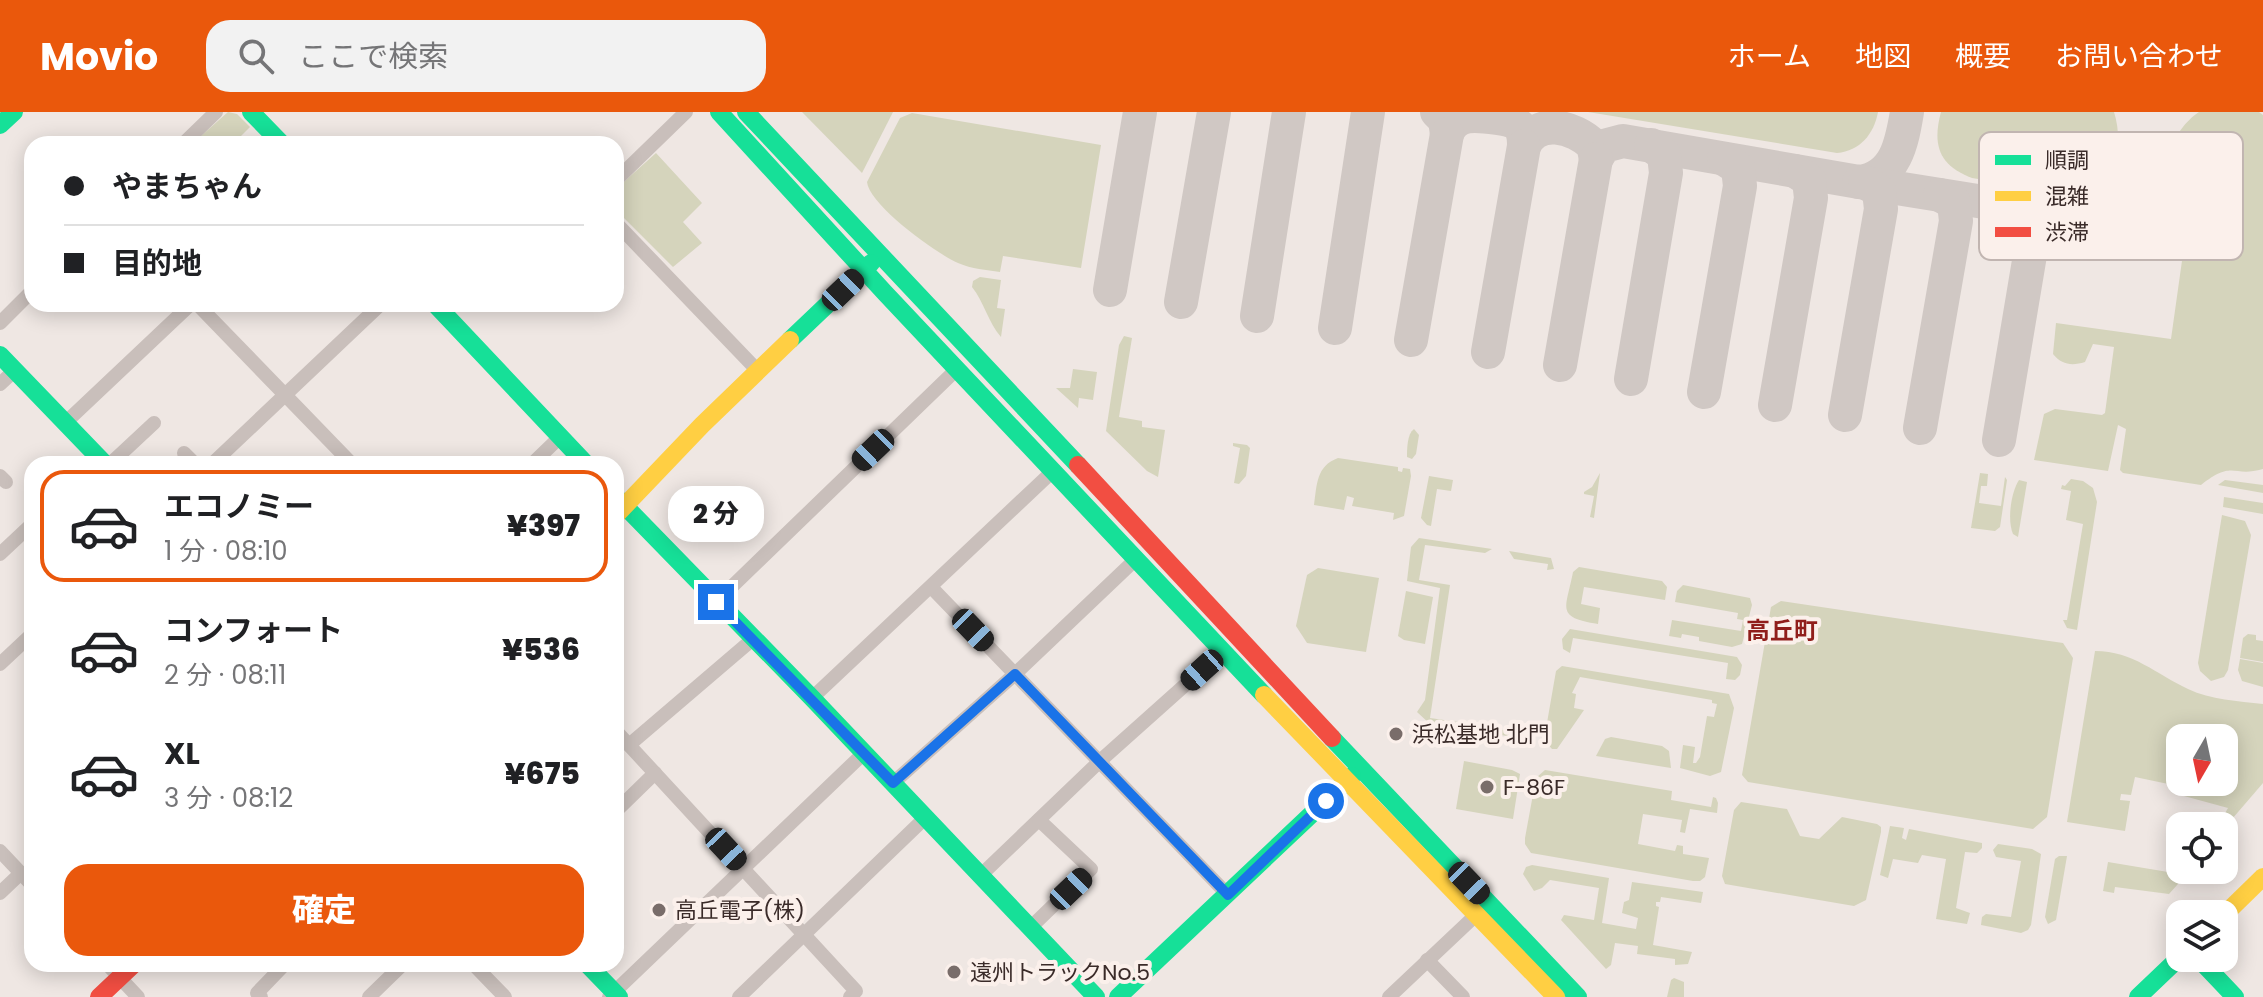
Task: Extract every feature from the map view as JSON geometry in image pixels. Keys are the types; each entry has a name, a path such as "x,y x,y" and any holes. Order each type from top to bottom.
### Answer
{"street":[{"path":"0,125 14,112"},
{"path":"191,136 216,112"},
{"path":"251,112 274,136"},
{"path":"624,172 686,112"},
{"path":"719,112 1222,652 1556,997"},
{"path":"746,112 1360,769 1578,997"},
{"path":"624,231 758,371"},
{"path":"624,501 878,255"},
{"path":"0,323 24,299"},
{"path":"65,423 183,312"},
{"path":"205,312 344,456"},
{"path":"220,456 372,312"},
{"path":"443,312 578,456"},
{"path":"0,355 96,456"},
{"path":"716,602 957,369"},
{"path":"0,384 14,371"},
{"path":"112,456 154,423"},
{"path":"540,456 560,437"},
{"path":"812,698 1053,471"},
{"path":"624,511 812,698 1096,997"},
{"path":"0,554 24,532"},
{"path":"893,783 1015,674 1136,559"},
{"path":"931,587 1228,895"},
{"path":"629,745 753,639"},
{"path":"0,664 24,642"},
{"path":"980,876 1100,761 1222,652"},
{"path":"624,740 856,991 850,997"},
{"path":"594,972 614,995 864,753"},
{"path":"1118,997 1360,769"},
{"path":"624,803 655,773"},
{"path":"739,997 925,818"},
{"path":"1030,928 1091,869 1039,820"},
{"path":"0,851 24,876"},
{"path":"0,893 21,873"},
{"path":"2238,901 2263,877"},
{"path":"1389,997 1477,914"},
{"path":"1427,960 1463,997"},
{"path":"2138,997 2166,970"},
{"path":"99,997 113,972"},
{"path":"115,972 138,997"},
{"path":"256,996 278,972"},
{"path":"369,997 395,972"},
{"path":"479,972 494,993"},
{"path":"2211,972 2235,997"}],"green space":[{"path":"228,112 237,114 250,127 241,136 201,136"},
{"path":"802,112 893,112 862,173"},
{"path":"1588,112 1878,112 1865,140 1853,149 1837,153"},
{"path":"1941,112 2114,112 2117,132 1979,132 1979,179 1961,173 1945,161 1938,144"},
{"path":"2199,112 2259,112 2263,115 2263,469 2227,471 2201,485 2123,473 2120,470 2126,429 2118,425 2108,471 2034,460 2044,414 2055,409 2105,413 2114,347 2093,344 2085,362 2064,362 2053,354 2056,323 2171,339 2182,260 2243,260 2243,132 2179,132"},
{"path":"912,113 1101,145 1081,268 1003,256 1000,272 968,267 935,250 905,228 879,203 867,182 900,118"},
{"path":"656,153 702,203 683,222 702,243 673,267 624,218 624,182"},
{"path":"980,277 1001,280 997,308 1005,309 1001,337 972,287 973,281"},
{"path":"1124,336 1132,338 1119,417 1142,421 1142,427 1165,430 1158,477 1147,471 1106,431 1119,345"},
{"path":"1073,369 1097,372 1093,400 1079,398 1078,408 1056,388 1070,388"},
{"path":"1414,429 1419,435 1416,454 1412,459 1407,457 1407,446"},
{"path":"1233,443 1250,448 1246,476 1239,484 1234,483 1240,448 1233,446"},
{"path":"1338,458 1398,467 1398,471 1402,472 1403,468 1410,469 1404,516 1393,520 1394,513 1352,506 1354,498 1347,496 1344,510 1314,505 1322,471"},
{"path":"1600,473 1594,518 1590,517 1594,496 1584,492 1592,487"},
{"path":"1980,473 1988,474 1987,486 1981,486 1979,503 2001,506 2005,477 2007,480 2000,527 1995,531 1971,528"},
{"path":"1429,476 1453,480 1451,491 1437,489 1431,526 1421,518"},
{"path":"2071,479 2083,481 2093,488 2097,502 2077,630 2067,628 2063,620 2067,620 2083,524 2066,520 2071,491 2061,489"},
{"path":"2019,480 2027,482 2018,537 2013,534 2010,514"},
{"path":"2225,480 2263,485 2263,493 2218,485"},
{"path":"2224,497 2263,503 2263,514 2223,507"},
{"path":"2222,515 2245,521 2251,535 2228,670 2224,677 2211,681 2200,671 2198,663"},
{"path":"1419,538 1492,549 1485,553 1425,545 1419,580 1450,585 1430,718 1458,722 1463,729 1430,724 1417,712 1425,700 1440,588 1407,581 1411,547"},
{"path":"1509,551 1551,558 1554,569 1547,570 1548,564 1514,559"},
{"path":"1579,567 1662,581 1667,587 1665,600 1584,587 1581,604 1600,608 1598,624 1575,618 1569,614 1566,603 1573,572"},
{"path":"1318,568 1379,578 1366,652 1307,643 1296,626 1307,575"},
{"path":"1683,585 1750,598 1752,605 1742,644 1732,647 1699,641 1699,637 1682,634 1681,638 1669,636 1672,620 1741,631 1743,620 1737,619 1738,613 1675,602 1677,591"},
{"path":"1406,591 1433,597 1425,644 1398,636"},
{"path":"1781,601 2063,643 2073,658 2047,817 2033,829 1748,782 1742,775 1771,607"},
{"path":"1570,629 1737,657 1742,665 1740,675 1735,680 1726,679 1728,663 1573,638 1570,653 1563,649 1562,639"},
{"path":"2248,634 2256,635 2256,640 2263,641 2263,662 2240,658 2243,638"},
{"path":"2095,651 2133,659 2206,696 2263,704 2263,783 2238,812 2226,812 2228,808 2184,796 2238,796 2238,724 2166,724 2166,784 2135,777 2131,795 2121,794 2120,800 2130,801 2125,831 2067,822"},
{"path":"2240,659 2263,663 2263,687 2242,681 2238,670"},
{"path":"1562,666 1729,694 1734,708 1721,772 1710,776 1680,768 1683,745 1695,747 1693,763 1700,757 1707,716 1714,717 1717,704 1712,700 1580,677 1572,693 1576,694 1574,708 1584,710 1557,749 1552,749 1544,740 1556,671"},
{"path":"1486,727 1528,734 1527,739 1480,732"},
{"path":"1611,737 1662,746 1669,751 1671,768 1596,756 1605,739"},
{"path":"1464,761 1520,774 1513,819 1456,809"},
{"path":"1545,770 1672,791 1671,800 1711,807 1713,797 1716,798 1717,813 1690,809 1685,833 1680,832 1682,820 1643,814 1638,844 1675,851 1677,845 1683,846 1683,854 1709,858 1705,877 1693,881 1531,853 1525,838 1536,778"},
{"path":"1741,802 1787,809 1800,836 1819,839 1842,817 1881,827 1866,900 1854,906 1725,884 1722,876 1734,810"},
{"path":"1890,826 1904,828 1902,838 1906,840 1909,829 1982,843 1977,853 1965,852 1956,908 1970,913 1967,924 1936,919 1946,859 1922,855 1918,863 1893,859 1888,878 1880,875"},
{"path":"1998,844 2032,849 2041,854 2031,925 2021,933 1981,925 1982,917 1986,914 2011,917 2021,861 1996,857 1993,850"},
{"path":"2067,856 2056,920 2048,924 2045,917 2055,859"},
{"path":"2108,862 2166,872 2166,884 2178,884 2169,894 2115,887 2114,893 2103,891"},
{"path":"1532,865 1609,878 1602,923 1636,929 1638,918 1622,913 1624,902 1629,900 1632,882 1703,892 1701,903 1661,897 1660,902 1656,902 1659,907 1653,945 1692,952 1688,964 1675,965 1675,959 1637,954 1638,946 1615,943 1611,965 1606,969 1561,920 1564,915 1594,920 1599,888 1550,880 1534,891 1523,874 1526,867"},
{"path":"1674,978 1684,982 1684,997 1667,997"}],"taxiway":[{"path":"1110,290 1140,112"},
{"path":"1181,302 1214,112"},
{"path":"1257,316 1289,112"},
{"path":"1335,328 1368,112"},
{"path":"1437,112 1445,120 1447,134 1461,118 1489,117 1512,122 1521,129 1524,146 1537,131 1566,129 1593,145 1596,159 1604,146 1623,141 1859,182 1881,174 1889,166 1903,135 1907,112"},
{"path":"1411,340 1447,134"},
{"path":"1631,379 1666,173 1664,155 1651,145"},
{"path":"1488,352 1524,146"},
{"path":"1560,365 1596,159"},
{"path":"1704,392 1740,186 1738,168 1724,159"},
{"path":"1775,405 1811,198 1809,180 1795,171"},
{"path":"1859,182 1979,201"},
{"path":"1845,415 1881,209 1879,191 1865,182"},
{"path":"1920,428 1956,221 1954,203 1940,195"},
{"path":"1999,440 2029,260"}],"traffic: fast":[{"path":"0,125 14,112"},
{"path":"251,112 274,136"},
{"path":"719,112 1264,695"},
{"path":"746,112 1078,465"},
{"path":"790,340 871,263"},
{"path":"443,312 578,456"},
{"path":"0,355 97,456"},
{"path":"624,505 1096,997"},
{"path":"1332,738 1578,997"},
{"path":"1118,997 1352,776"},
{"path":"2138,997 2166,970"},
{"path":"595,972 619,997"},
{"path":"2211,972 2235,997"}],"traffic: slow":[{"path":"624,507 790,340"},
{"path":"1264,695 1556,997"},
{"path":"2238,901 2263,877"}],"traffic: jam":[{"path":"1078,465 1332,738"},
{"path":"99,997 126,972"}],"place":[{"name":"浜松基地 北門","path":"1396,734"},
{"name":"F-86F","path":"1487,787"},
{"name":"高丘電子(株)","path":"659,910"},
{"name":"遠州トラックNo.5","path":"954,972"}],"district":[{"name":"高丘町","path":"1782,630"}],"route":[{"path":"716,602 893,783 1015,674 1228,895 1326,801"}]}
